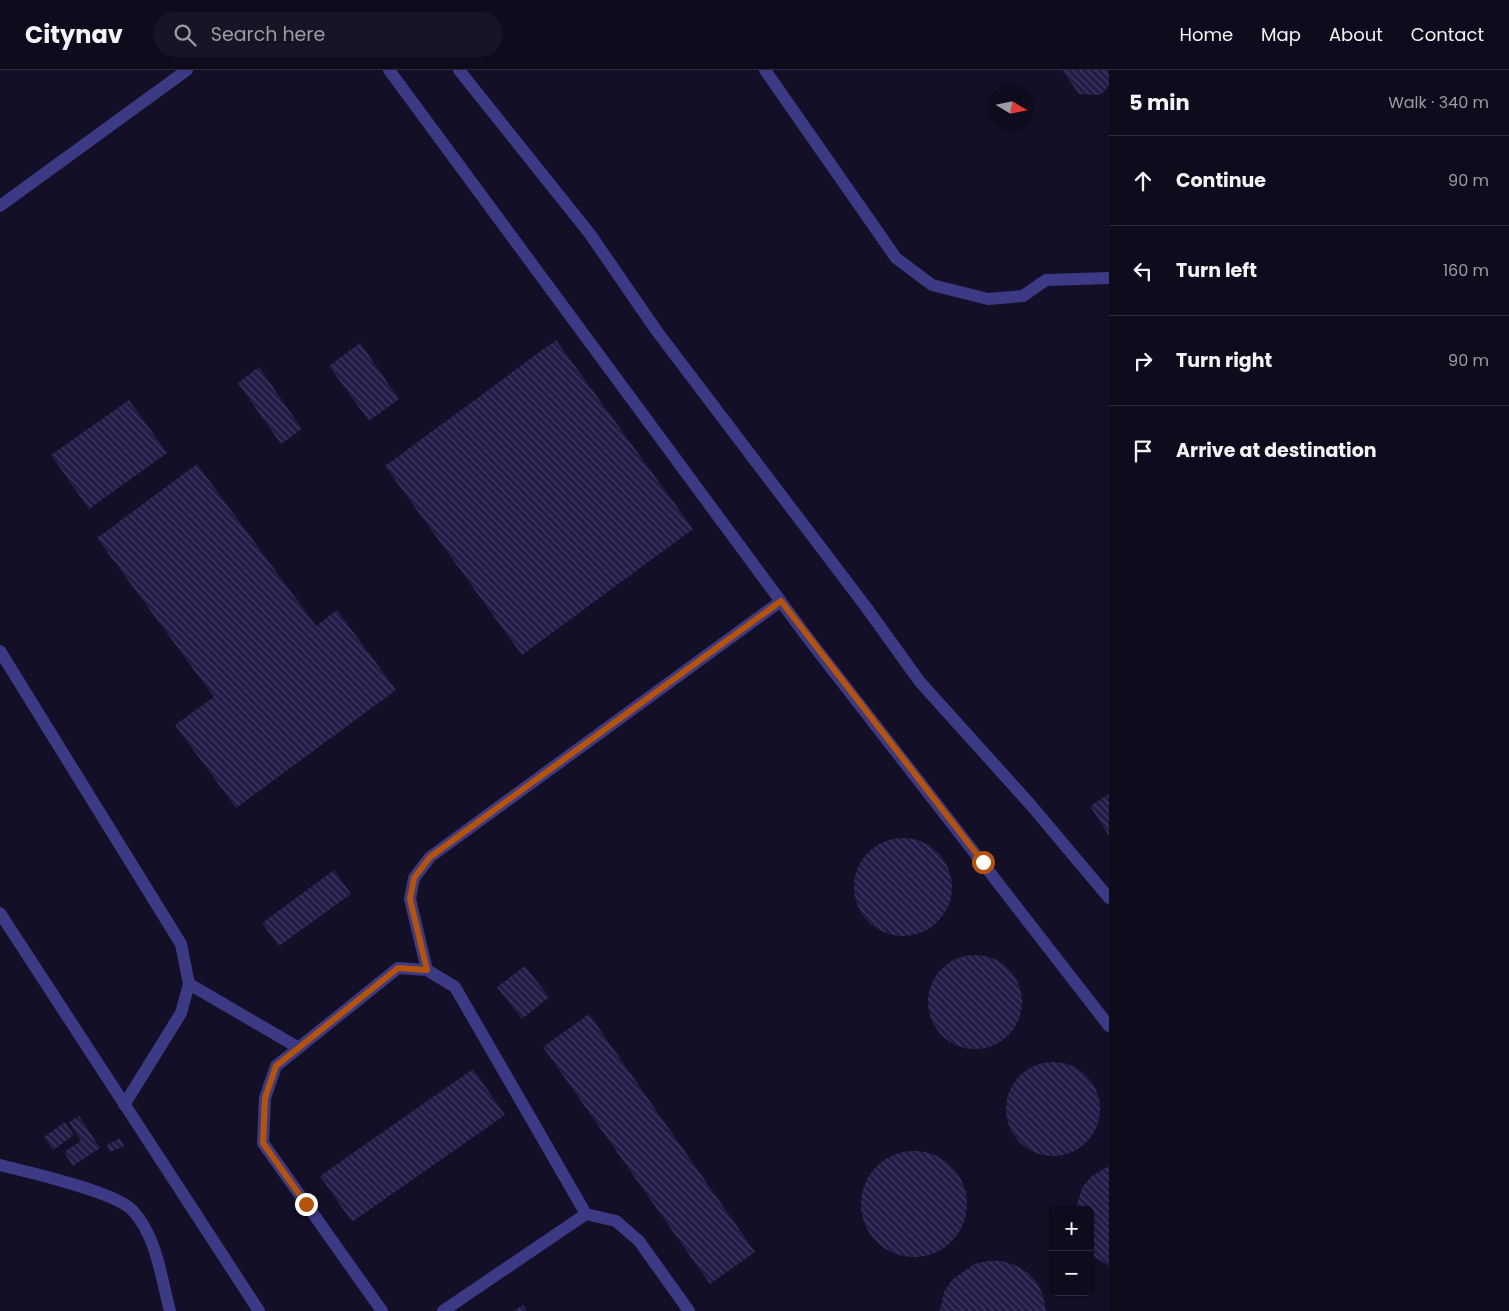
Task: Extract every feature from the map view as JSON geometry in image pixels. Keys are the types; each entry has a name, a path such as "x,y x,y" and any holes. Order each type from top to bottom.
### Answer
{"street":[{"path":"0,206 187,70"},
{"path":"389,70 781,601 1109,1026"},
{"path":"459,70 590,234 656,330 866,607 920,682 1030,804 1109,898"},
{"path":"765,70 896,258 932,285 988,299 1023,296 1046,280 1109,278"},
{"path":"427,970 410,899 414,878 430,857 781,601"},
{"path":"0,651 181,944 189,984 181,1012 124,1106"},
{"path":"0,913 259,1311"},
{"path":"382,1311 263,1143 265,1098 276,1066 398,968 427,970 455,987 586,1214 616,1222 639,1241 689,1311"},
{"path":"189,984 299,1048"},
{"path":"0,1165 105,1194 133,1210 151,1240 170,1311"},
{"path":"443,1311 586,1214"}],"building":[{"path":"1062,70 1109,70 1109,86 1100,95 1079,94"},
{"path":"556,340 693,529 522,655 385,466"},
{"path":"360,343 399,399 369,421 329,366"},
{"path":"259,367 302,429 281,444 238,383"},
{"path":"129,400 167,453 89,509 51,455"},
{"path":"197,464 316,626 337,610 396,690 236,808 175,725 214,697 97,538"},
{"path":"1109,794 1109,836 1090,806"},
{"path":"903,838 922,842 937,853 948,868 952,887 948,906 937,921 922,932 903,936 884,932 869,921 858,906 854,887 858,868 869,853 884,842"},
{"path":"334,870 351,894 279,946 262,923"},
{"path":"975,955 993,958 1009,968 1019,984 1022,1002 1019,1020 1009,1036 993,1046 975,1049 957,1046 941,1036 931,1020 928,1002 931,984 941,968 957,958"},
{"path":"525,966 549,997 522,1019 497,987"},
{"path":"589,1014 755,1252 710,1284 543,1047"},
{"path":"1053,1062 1071,1066 1086,1076 1096,1091 1100,1109 1096,1127 1086,1142 1071,1152 1053,1156 1035,1152 1020,1142 1010,1127 1006,1109 1010,1091 1020,1076 1035,1066"},
{"path":"473,1069 505,1115 352,1222 320,1176"},
{"path":"79,1116 100,1148 73,1166 64,1152 81,1141 69,1122"},
{"path":"65,1122 74,1135 53,1150 44,1137"},
{"path":"120,1138 124,1146 110,1152 107,1145"},
{"path":"914,1151 934,1155 951,1167 963,1184 967,1204 963,1224 951,1241 934,1253 914,1257 894,1253 877,1241 865,1224 861,1204 865,1184 877,1167 894,1155"},
{"path":"1109,1166 1109,1266 1094,1257 1094,1206 1076,1206 1083,1186 1092,1176"},
{"path":"1002,1261 1015,1265 1027,1272 1037,1282 1043,1295 1046,1311 940,1311 944,1292 952,1280 974,1264"},
{"path":"523,1305 527,1311 513,1311"}],"route":[{"path":"306,1204 263,1143 265,1098 276,1066 398,968 427,970 410,899 414,878 430,857 781,601 983,862"}]}
